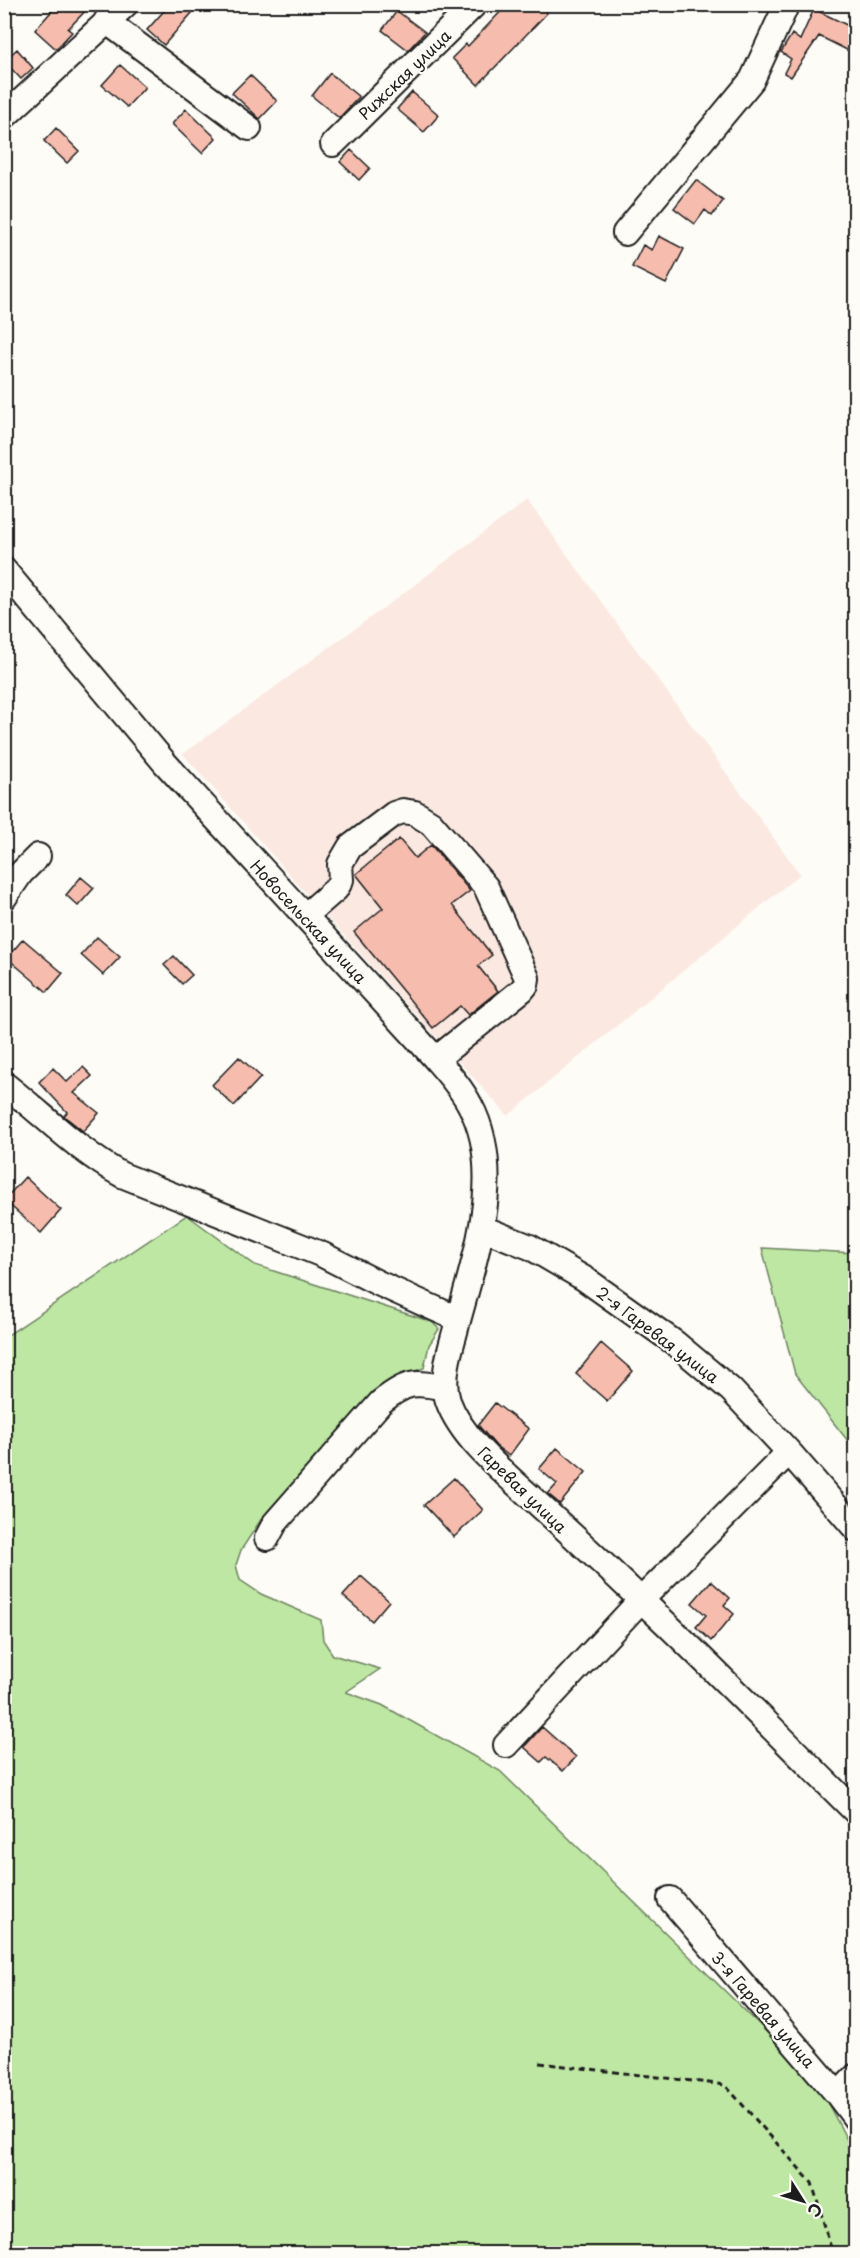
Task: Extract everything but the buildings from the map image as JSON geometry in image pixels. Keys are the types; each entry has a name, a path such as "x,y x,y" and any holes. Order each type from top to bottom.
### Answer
{"street":[{"path":"4,117 126,4"},
{"name":"Рижская улица","path":"333,144 475,4"},
{"path":"625,233 752,80 787,4"},
{"path":"106,21 249,128"},
{"name":"Новосельская улица","path":"4,570 165,763 436,1059 470,1104 478,1125 487,1176 482,1228 458,1318"},
{"path":"305,916 336,889 340,880 340,864 344,855 382,822 403,811 415,813 431,823 486,887 527,978 522,990 436,1059"},
{"path":"4,898 21,873 38,856"},
{"path":"4,1084 67,1138 122,1175 323,1255 378,1283 458,1318 444,1388 419,1383 408,1384 389,1396 275,1523 267,1538"},
{"name":"2-я Гаревая улица","path":"482,1228 530,1247 627,1308 675,1343 731,1390 789,1452 855,1529"},
{"name":"Гаревая улица","path":"444,1388 458,1420 489,1458 641,1600 855,1812"},
{"path":"506,1746 641,1600 789,1452"},
{"name":"3-я Гаревая улица","path":"670,1899 838,2095 855,2119"},
{"path":"838,2095 855,2076"}],"path":[{"path":"540,2063 724,2085 812,2183 833,2253"}],"shaded area":[{"path":"527,500 800,874 508,1116 317,906 183,754"}],"green space":[{"path":"187,1215 255,1265 432,1322 439,1329 429,1345 424,1368 389,1384 370,1398 262,1518 241,1550 236,1565 240,1580 261,1594 321,1620 323,1640 333,1655 380,1669 346,1692 382,1705 500,1771 815,2079 855,2155 855,2253 5,2254 5,1337"},
{"path":"762,1248 855,1253 855,1442 848,1441 795,1374"}]}
